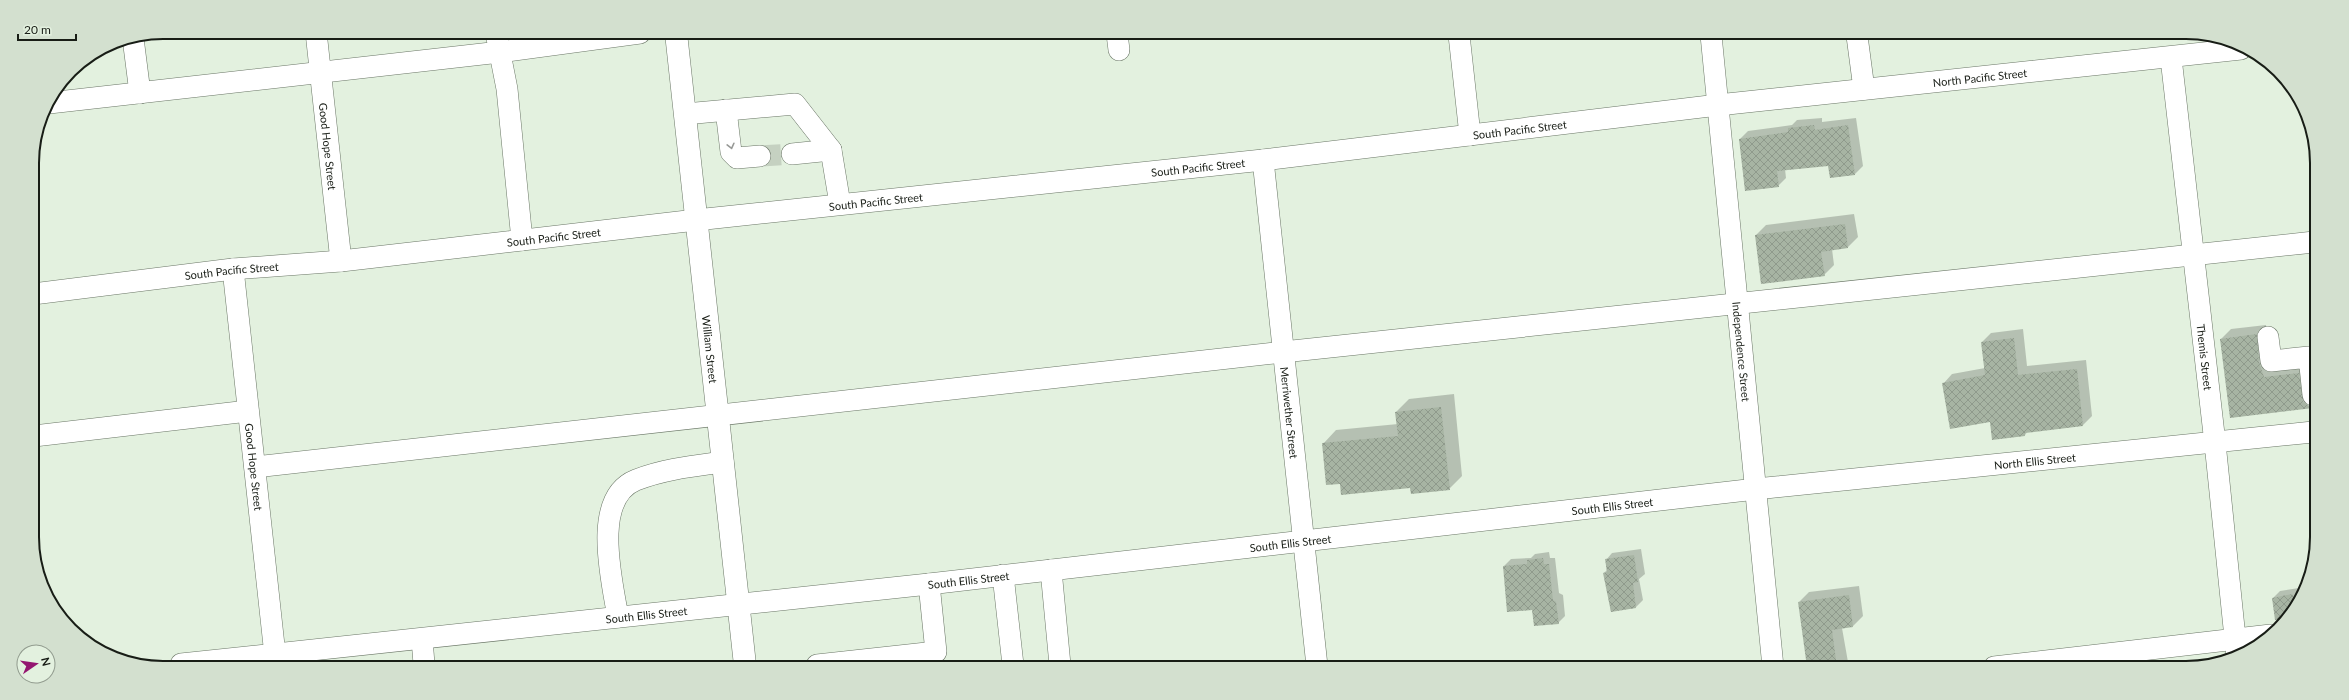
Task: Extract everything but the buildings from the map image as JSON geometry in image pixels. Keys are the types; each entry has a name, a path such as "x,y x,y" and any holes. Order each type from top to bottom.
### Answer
{"main road":[{"name":"William Street","path":"677,39 745,661"}],"street":[{"name":"Good Hope Street","path":"317,39 341,260"},
{"path":"55,102 321,73 498,42 545,39"},
{"path":"1459,39 1470,135"},
{"name":"Independence Street","path":"1711,39 1772,661"},
{"path":"1857,39 1864,89"},
{"path":"498,42 507,89 522,240"},
{"path":"133,43 140,93"},
{"name":"North Pacific Street","path":"1718,105 2171,58 2236,50"},
{"name":"Themis Street","path":"2171,58 2215,443 2236,649"},
{"path":"685,114 796,104 830,150 840,204"},
{"name":"South Pacific Street","path":"39,293 233,270 341,260 840,204 1263,160 1718,105"},
{"path":"726,110 731,152 737,158 760,156"},
{"path":"792,154 830,150"},
{"name":"Merriwether Street","path":"1263,160 1316,661"},
{"path":"254,467 1283,352 2310,242"},
{"name":"Good Hope Street","path":"233,270 275,659"},
{"path":"2268,337 2271,361 2309,357 2310,366"},
{"path":"39,435 248,411"},
{"name":"North Ellis Street","path":"1756,489 2310,432"},
{"path":"618,617 611,578 608,533 611,511 619,492 635,480 663,471 723,462"},
{"name":"South Ellis Street","path":"237,661 275,659 422,639 929,584 1756,489"},
{"path":"1051,570 1060,661"},
{"path":"1003,575 1013,661"},
{"path":"854,661 936,652 929,584"},
{"path":"422,639 424,661"},
{"path":"2075,661 2236,649"}],"tunnel":[{"path":"760,156 792,154"}]}
